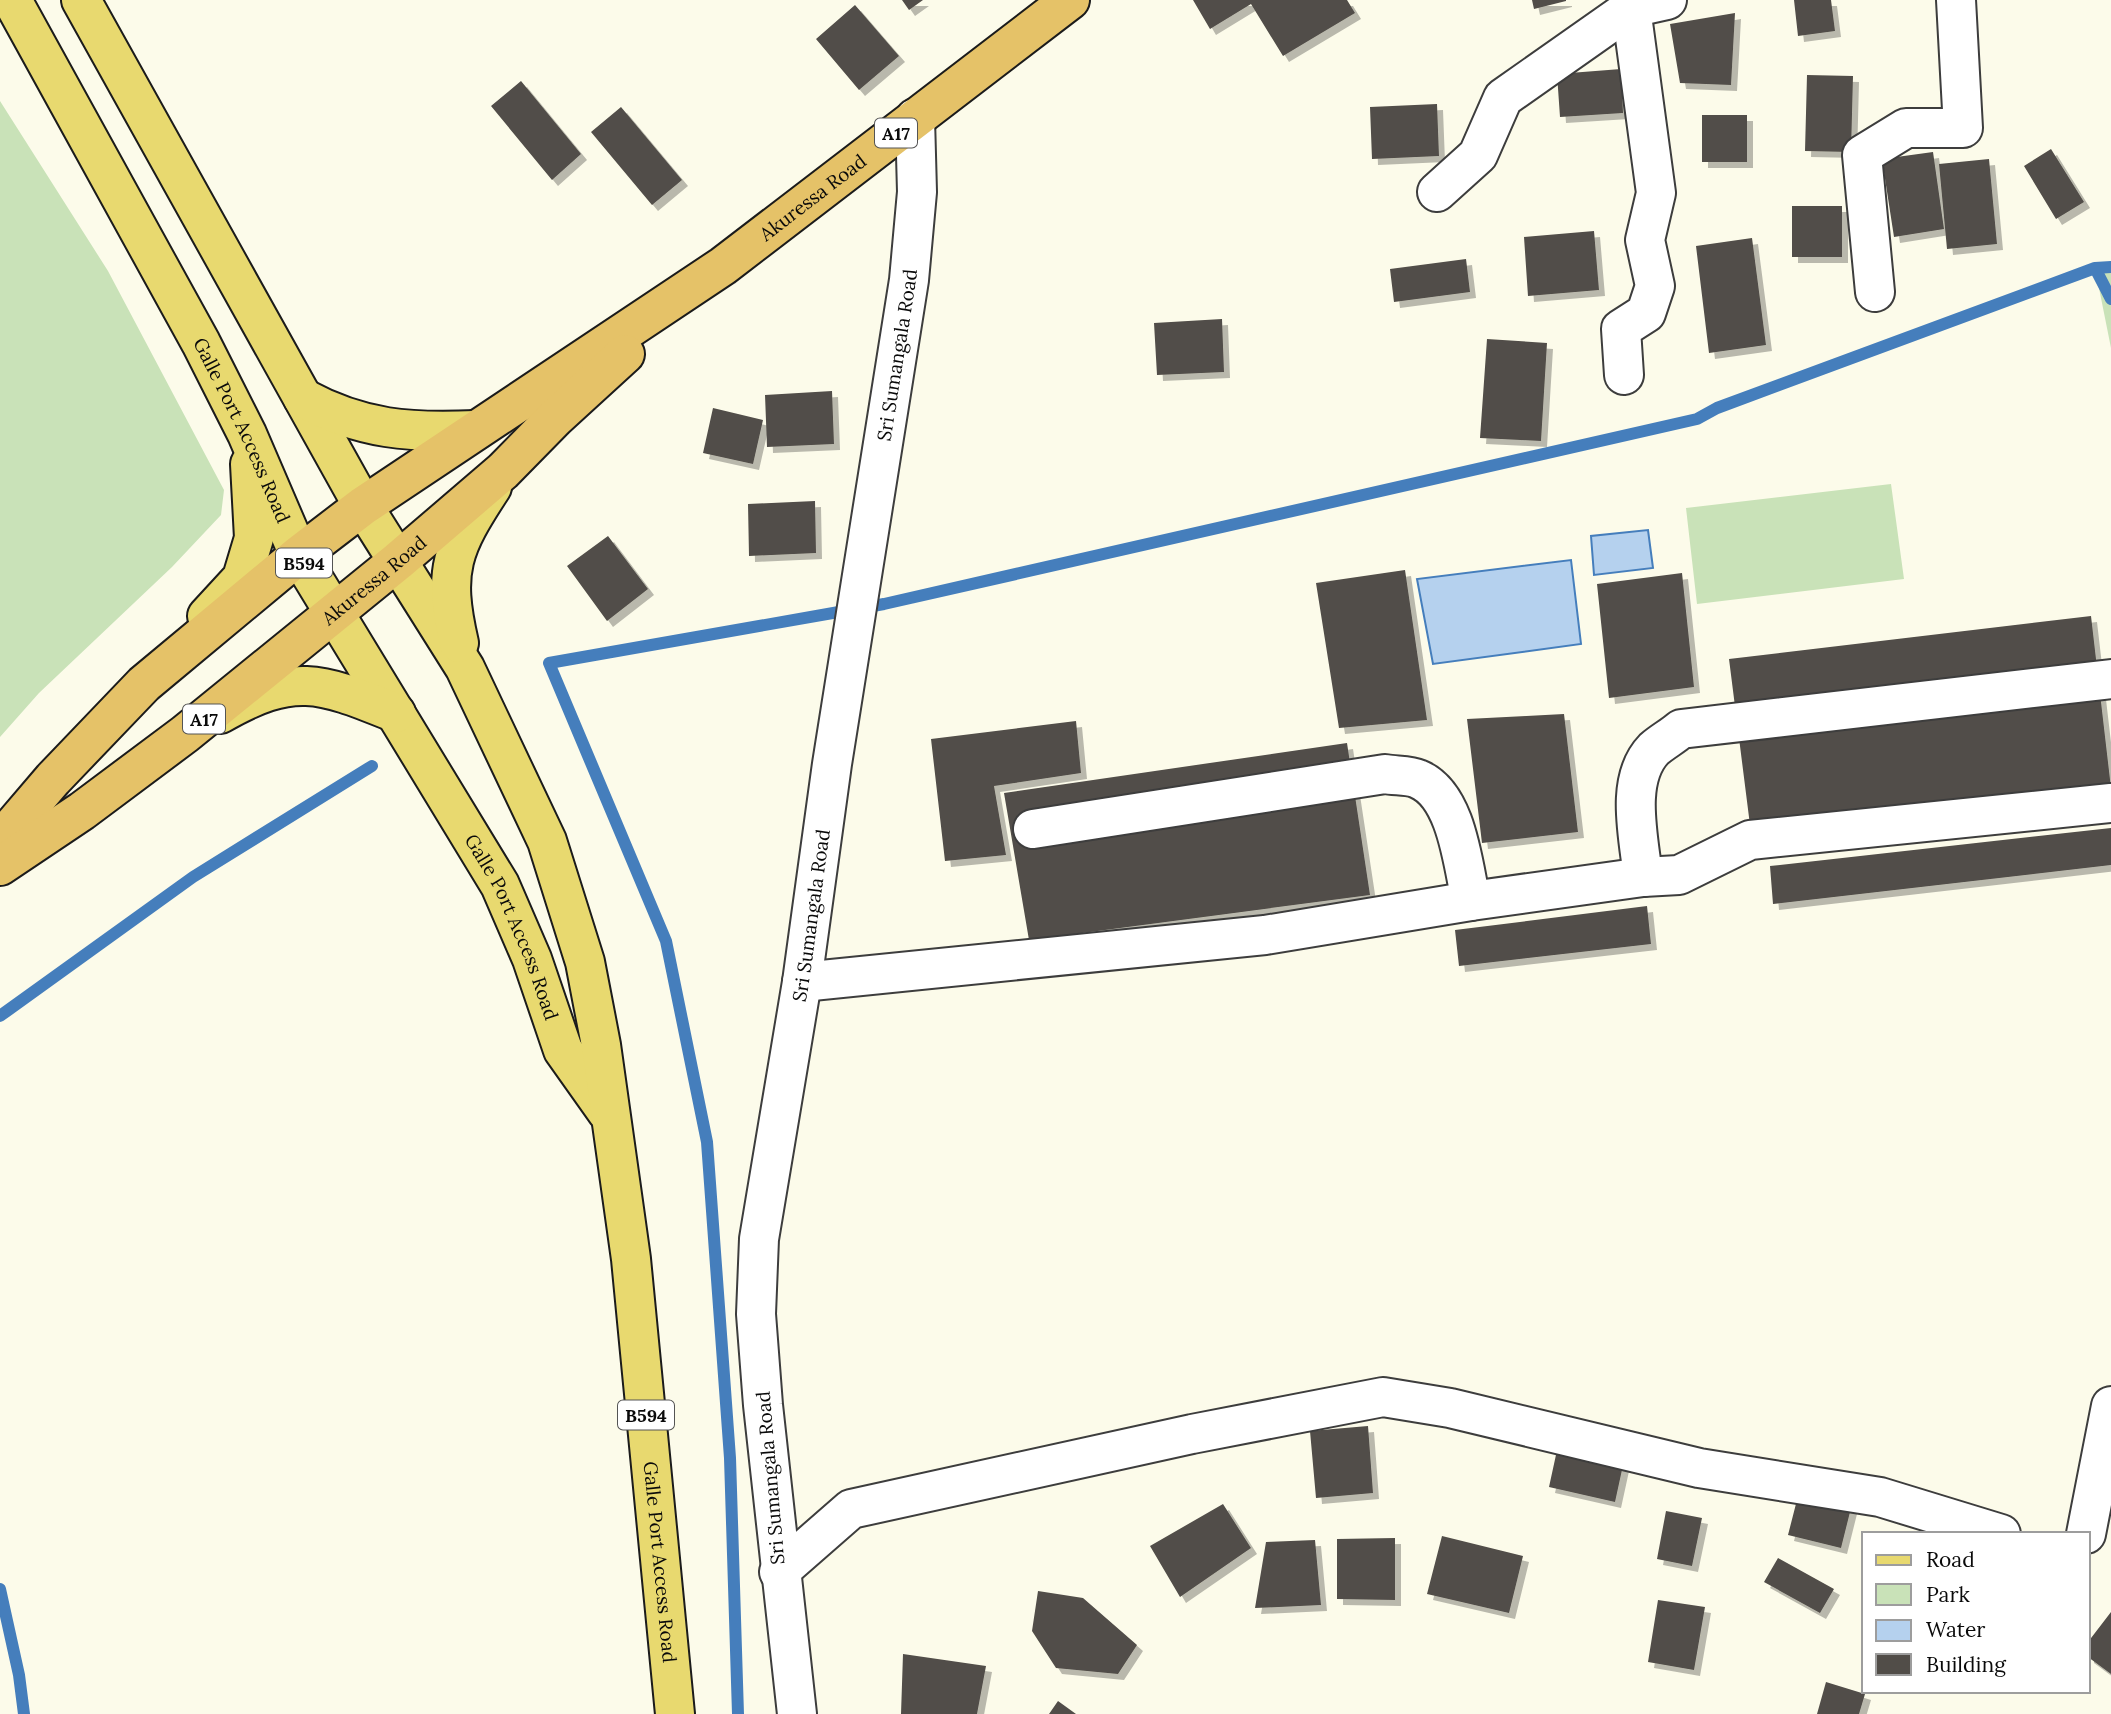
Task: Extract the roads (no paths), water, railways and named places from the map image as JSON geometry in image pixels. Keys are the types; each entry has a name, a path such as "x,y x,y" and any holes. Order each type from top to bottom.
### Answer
{"highway":[{"name":"Akuressa Road","path":"0,841 52,779 144,684 299,555 363,506 723,266 1070,0"},
{"name":"Akuressa Road","path":"0,866 82,811 186,734 398,561 503,471 555,418 723,266"}],"main road":[{"name":"Galle Port Access Road","path":"12,0 201,343 247,434 299,555 500,885 532,959 563,1050 610,1116"},
{"name":"Galle Port Access Road","path":"81,0 363,506 465,668 547,841 584,962 601,1045 631,1259 675,1714"},
{"path":"303,398 331,413 383,429 425,433 476,430"},
{"path":"144,684 242,578 254,538 247,434"},
{"path":"465,668 452,611 449,576 465,528 503,471"},
{"path":"186,734 253,695 293,686 332,688 396,713"}],"street":[{"path":"1875,292 1862,156 1906,128 1964,128 1956,0"},
{"path":"1437,192 1478,155 1503,98 1649,4"},
{"path":"1624,375 1621,329 1646,313 1655,286 1645,240 1656,193 1649,4"},
{"name":"Sri Sumangala Road","path":"797,1714 779,1572 755,1314 759,1239 802,982 908,280 917,192 915,118"},
{"path":"1643,877 1637,810 1638,775 1654,750 1681,729 2111,679"},
{"path":"1033,830 1385,774 1419,779 1442,799 1454,823 1471,901"},
{"path":"802,982 1265,934 1471,901 1643,877 1679,875 1750,840 2111,803"},
{"path":"779,1572 851,1509 1192,1434 1383,1397 1450,1408 1699,1468 1880,1497 1994,1532"},
{"path":"2086,1532 2111,1406"}],"water":[{"path":"1648,530 1653,568 1594,575 1591,536"},
{"path":"1571,560 1581,644 1433,664 1417,579"}],"waterway":[{"path":"738,1714 730,1458 707,1142 666,941 549,663 884,604 1697,419 1717,408 2095,268 2111,267"},
{"path":"2095,268 2111,299"},
{"path":"0,1016 193,877 372,766"},
{"path":"0,1589 19,1675 24,1714"}]}
